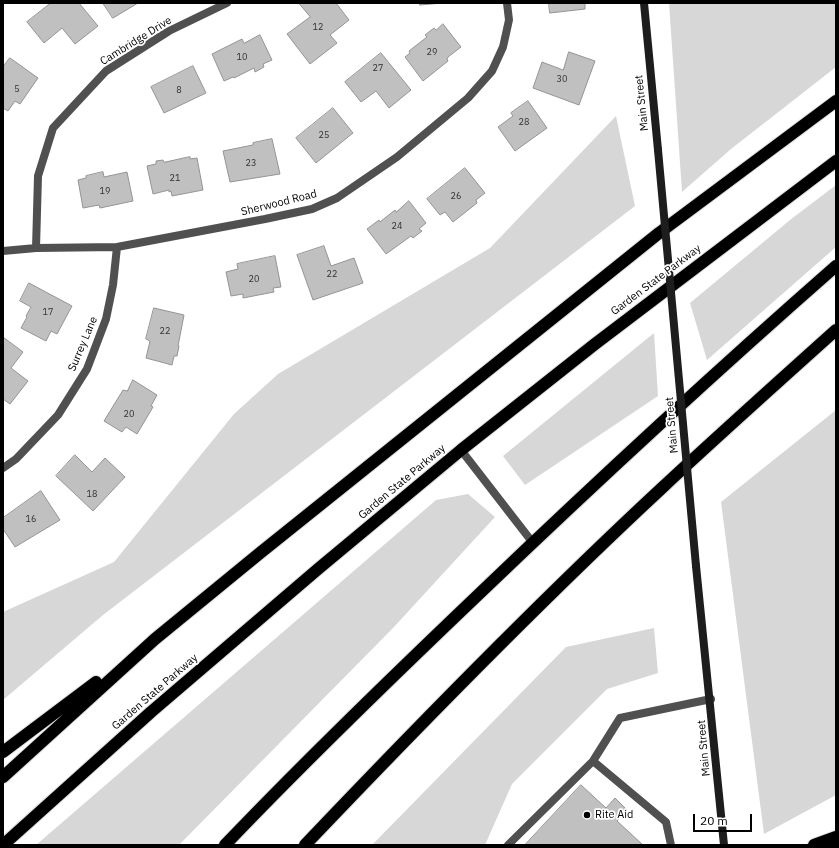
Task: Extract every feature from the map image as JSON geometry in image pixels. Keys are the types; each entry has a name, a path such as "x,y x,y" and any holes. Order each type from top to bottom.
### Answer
{"highway":[{"path":"3,752 155,638 647,242 714,190 836,101"},
{"name":"Garden State Parkway","path":"3,845 151,712 461,450 602,339 836,161"},
{"path":"226,845 380,688 533,543 718,372 836,266"},
{"path":"305,845 514,630 661,489 745,411 836,330"},
{"path":"3,776 155,638"},
{"path":"814,845 836,837"}],"main road":[{"name":"Main Street","path":"644,3 696,566 724,845"}],"street":[{"name":"Cambridge Drive","path":"36,248 38,176 53,128 106,71 169,31 227,3"},
{"name":"Sherwood Road","path":"3,251 36,248 117,247 296,213 312,209 336,198 397,158 468,98 487,77 492,71 503,47 509,20 507,3"},
{"name":"Surrey Lane","path":"3,468 16,460 58,415 87,369 106,319 113,285 117,247"},
{"path":"461,450 533,543"},
{"path":"508,845 593,760 620,718 710,699"},
{"path":"593,760 666,822 671,845"}],"shaded area":[{"path":"669,3 836,3 836,67 731,149 682,192"},
{"path":"616,116 635,206 103,615 3,700 3,612 114,562 234,414 278,374 490,248"},
{"path":"836,185 836,247 707,360 690,303 790,220"},
{"path":"654,333 658,396 525,485 503,456"},
{"path":"836,410 836,795 764,834 721,502"},
{"path":"468,494 495,517 393,628 179,845 36,845 436,500"},
{"path":"654,628 658,673 607,689 512,784 485,845 372,845 566,647"}],"building":[{"path":"51,3 79,3 98,26 75,44 62,28 44,43 27,22"},
{"path":"103,3 138,3 113,18"},
{"path":"299,3 336,3 349,20 330,35 337,43 310,64 287,34 310,17"},
{"path":"420,3 443,3 420,5"},
{"path":"549,3 585,3 585,9 550,13"},
{"path":"443,24 461,47 448,57 448,61 423,81 405,57 410,53 409,51 427,37 425,35 434,28 436,30"},
{"path":"260,35 272,60 263,64 264,67 255,72 254,68 234,78 233,77 224,81 212,54 242,39 244,43"},
{"path":"569,52 595,61 579,105 533,88 542,62 563,70"},
{"path":"381,53 411,90 389,108 376,91 361,102 345,82"},
{"path":"10,58 38,78 20,104 15,101 8,111 3,108 3,67"},
{"path":"193,66 206,93 164,113 151,87"},
{"path":"528,101 547,128 515,151 498,127 513,116 511,113"},
{"path":"333,108 353,133 316,163 296,138"},
{"path":"272,139 280,174 230,182 223,151 253,145 253,143"},
{"path":"190,157 190,159 197,158 203,190 172,196 171,191 169,192 169,190 153,194 147,166 156,164 156,161 163,160 164,162"},
{"path":"465,168 485,193 476,200 477,203 453,222 445,212 440,215 427,199"},
{"path":"103,172 104,177 127,172 133,201 100,208 99,205 83,208 78,180 86,178 86,176"},
{"path":"409,201 426,223 419,229 422,231 413,238 411,236 386,254 367,229 379,220 380,222 395,210 396,212"},
{"path":"324,246 331,266 354,258 363,283 313,300 297,255"},
{"path":"275,256 281,287 273,288 274,292 243,298 243,294 231,296 226,272 238,269 237,264"},
{"path":"29,283 72,306 57,334 51,331 46,341 21,328 31,307 20,301"},
{"path":"154,308 184,315 177,356 174,356 172,365 146,358 150,341 146,339"},
{"path":"3,337 23,352 11,368 28,381 10,404 3,399"},
{"path":"133,380 157,395 151,406 153,407 137,434 126,427 122,432 104,421 123,390 127,391"},
{"path":"75,455 92,472 105,458 125,477 93,511 56,476"},
{"path":"41,491 60,520 15,547 3,529 3,518"},
{"name":"Rite Aid","path":"581,785 606,808 615,798 627,810 617,821 643,845 525,845"}],"place":[{"name":"Rite Aid","path":"587,815"}]}
